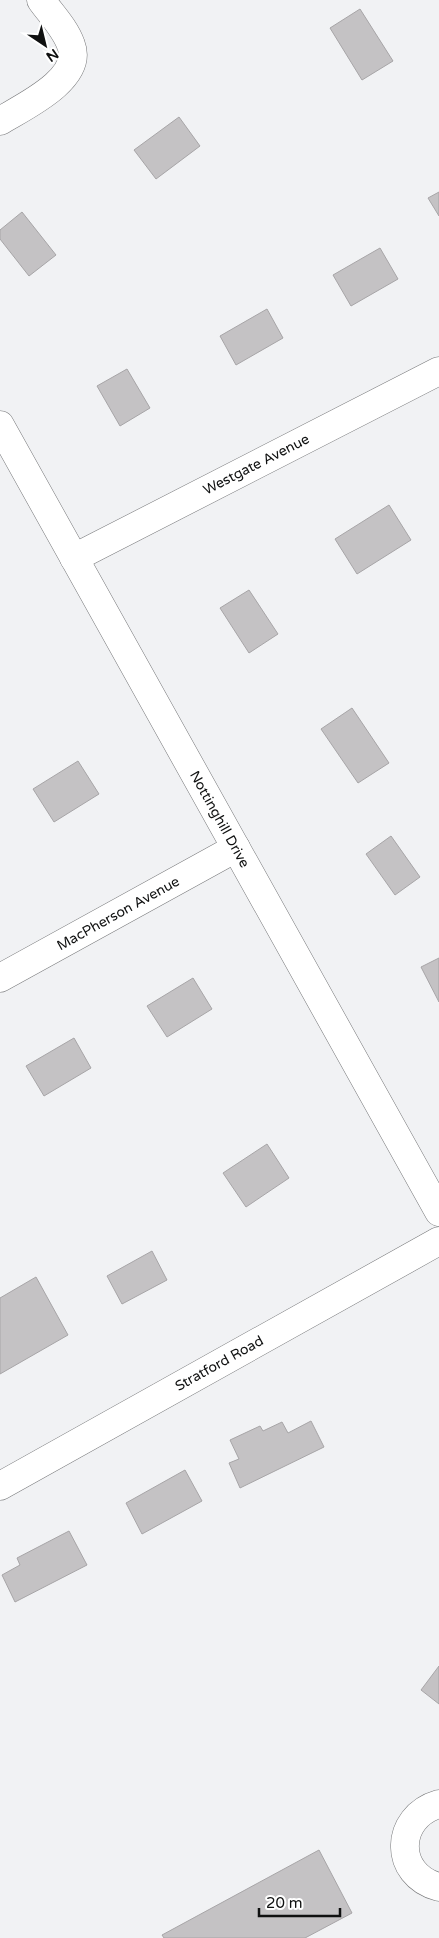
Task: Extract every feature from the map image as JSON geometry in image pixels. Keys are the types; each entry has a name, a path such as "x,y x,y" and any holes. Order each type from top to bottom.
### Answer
{"street":[{"path":"0,121 42,95 63,79 73,61 72,47 67,34 40,0"},
{"name":"Westgate Avenue","path":"74,558 439,371"},
{"name":"Nottinghill Drive","path":"3,438 74,558 439,1212"},
{"name":"MacPherson Avenue","path":"0,978 236,848"},
{"name":"Stratford Road","path":"0,1486 439,1240"},
{"path":"439,1804 429,1807 417,1815 409,1826 405,1839 405,1852 409,1865 417,1876 429,1885 439,1887"}],"building":[{"path":"360,9 393,61 362,80 330,28"},
{"path":"179,117 200,146 156,179 134,150"},
{"path":"439,192 439,216 428,198"},
{"path":"22,212 56,255 29,276 0,239 0,230"},
{"path":"380,248 398,279 351,306 333,275"},
{"path":"267,309 283,338 236,365 220,336"},
{"path":"127,369 150,408 120,426 97,386"},
{"path":"389,505 411,540 357,574 335,539"},
{"path":"249,590 278,634 249,653 220,608"},
{"path":"352,708 389,763 358,783 321,729"},
{"path":"78,761 99,794 54,822 33,789"},
{"path":"391,836 420,877 395,895 366,854"},
{"path":"439,958 439,1002 421,967"},
{"path":"193,978 212,1009 167,1037 147,1006"},
{"path":"74,1038 91,1068 44,1096 26,1066"},
{"path":"267,1144 289,1178 246,1207 223,1173"},
{"path":"152,1251 167,1280 122,1304 107,1276"},
{"path":"36,1277 68,1335 0,1374 0,1298"},
{"path":"311,1421 324,1447 240,1488 229,1463 239,1459 230,1440 260,1426 263,1431 282,1422 288,1433"},
{"path":"185,1470 202,1501 142,1534 126,1503"},
{"path":"69,1531 87,1565 15,1602 2,1575 20,1565 17,1558"},
{"path":"439,1666 439,1704 421,1690"},
{"path":"319,1850 352,1913 305,1938 164,1938 162,1935"}]}
